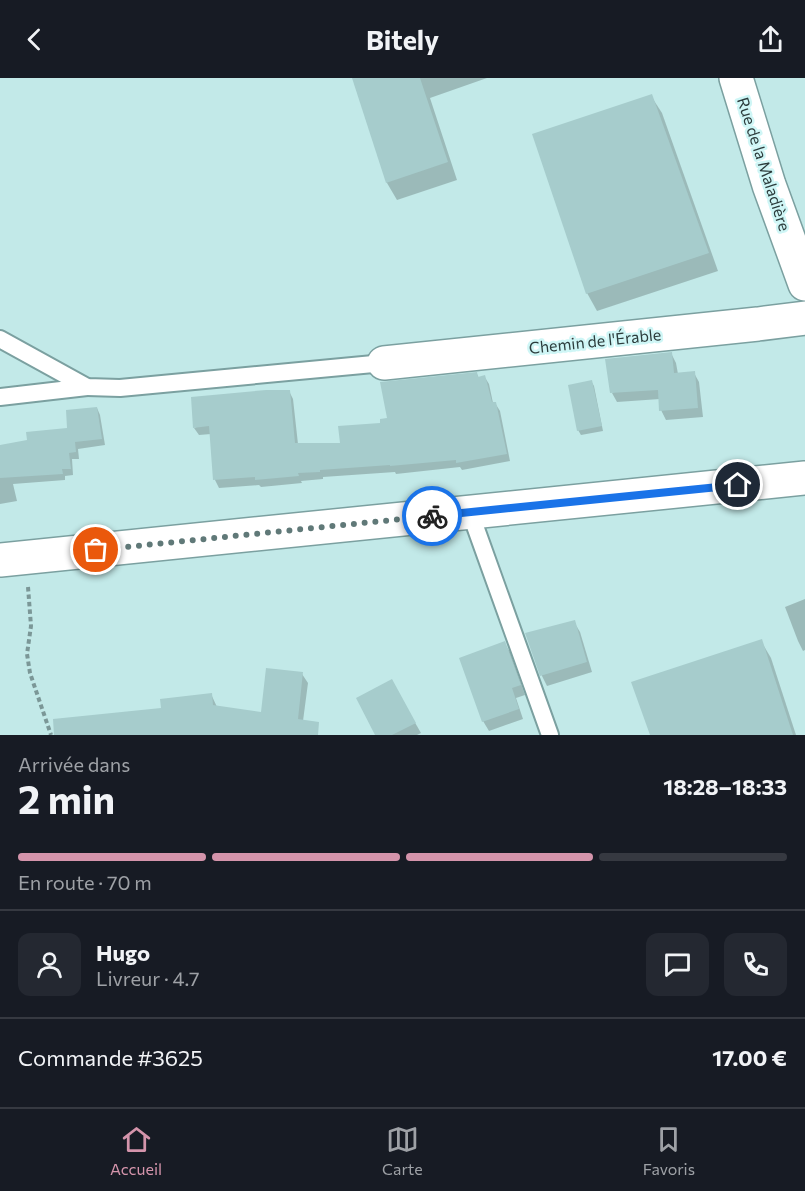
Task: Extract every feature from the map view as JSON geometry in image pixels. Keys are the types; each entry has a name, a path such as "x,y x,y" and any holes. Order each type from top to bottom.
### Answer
{"main road":[{"name":"Rue de la Maladière","path":"736,78 769,185 805,284"},
{"name":"Chemin de l'Érable","path":"384,363 805,318"},
{"path":"13,559 805,478"}],"lane":[{"path":"0,339 87,387"},
{"path":"0,397 87,387 120,388 384,363"},
{"path":"470,512 550,735"}],"path":[{"path":"13,559 31,626 27,654 30,673 51,735"}],"building":[{"path":"352,78 420,78 448,162 386,183"},
{"path":"652,94 709,253 586,294 532,134"},
{"path":"672,352 674,373 695,371 698,408 659,411 658,390 610,393 605,359"},
{"path":"477,372 478,377 485,375 492,402 496,402 507,454 456,463 456,460 320,470 320,472 298,473 299,476 255,480 255,477 213,480 209,426 193,428 191,397 290,390 295,443 340,443 338,426 380,423 380,419 387,418 380,382"},
{"path":"592,380 602,426 577,431 568,385"},
{"path":"97,407 102,439 75,442 76,452 69,453 71,469 62,469 63,474 0,478 0,445 27,440 26,432 67,428 66,410"},
{"path":"575,620 587,662 540,676 525,633"},
{"path":"762,639 793,735 650,735 631,682"},
{"path":"505,641 521,685 512,688 519,709 482,722 459,658"},
{"path":"266,668 303,672 298,719 319,722 318,735 54,735 53,719 161,708 160,699 212,693 213,705 261,712"},
{"path":"392,679 416,723 392,735 375,735 356,698"}],"way so far":[{"path":"96,550 432,516"}],"route":[{"path":"432,516 738,485"}]}
